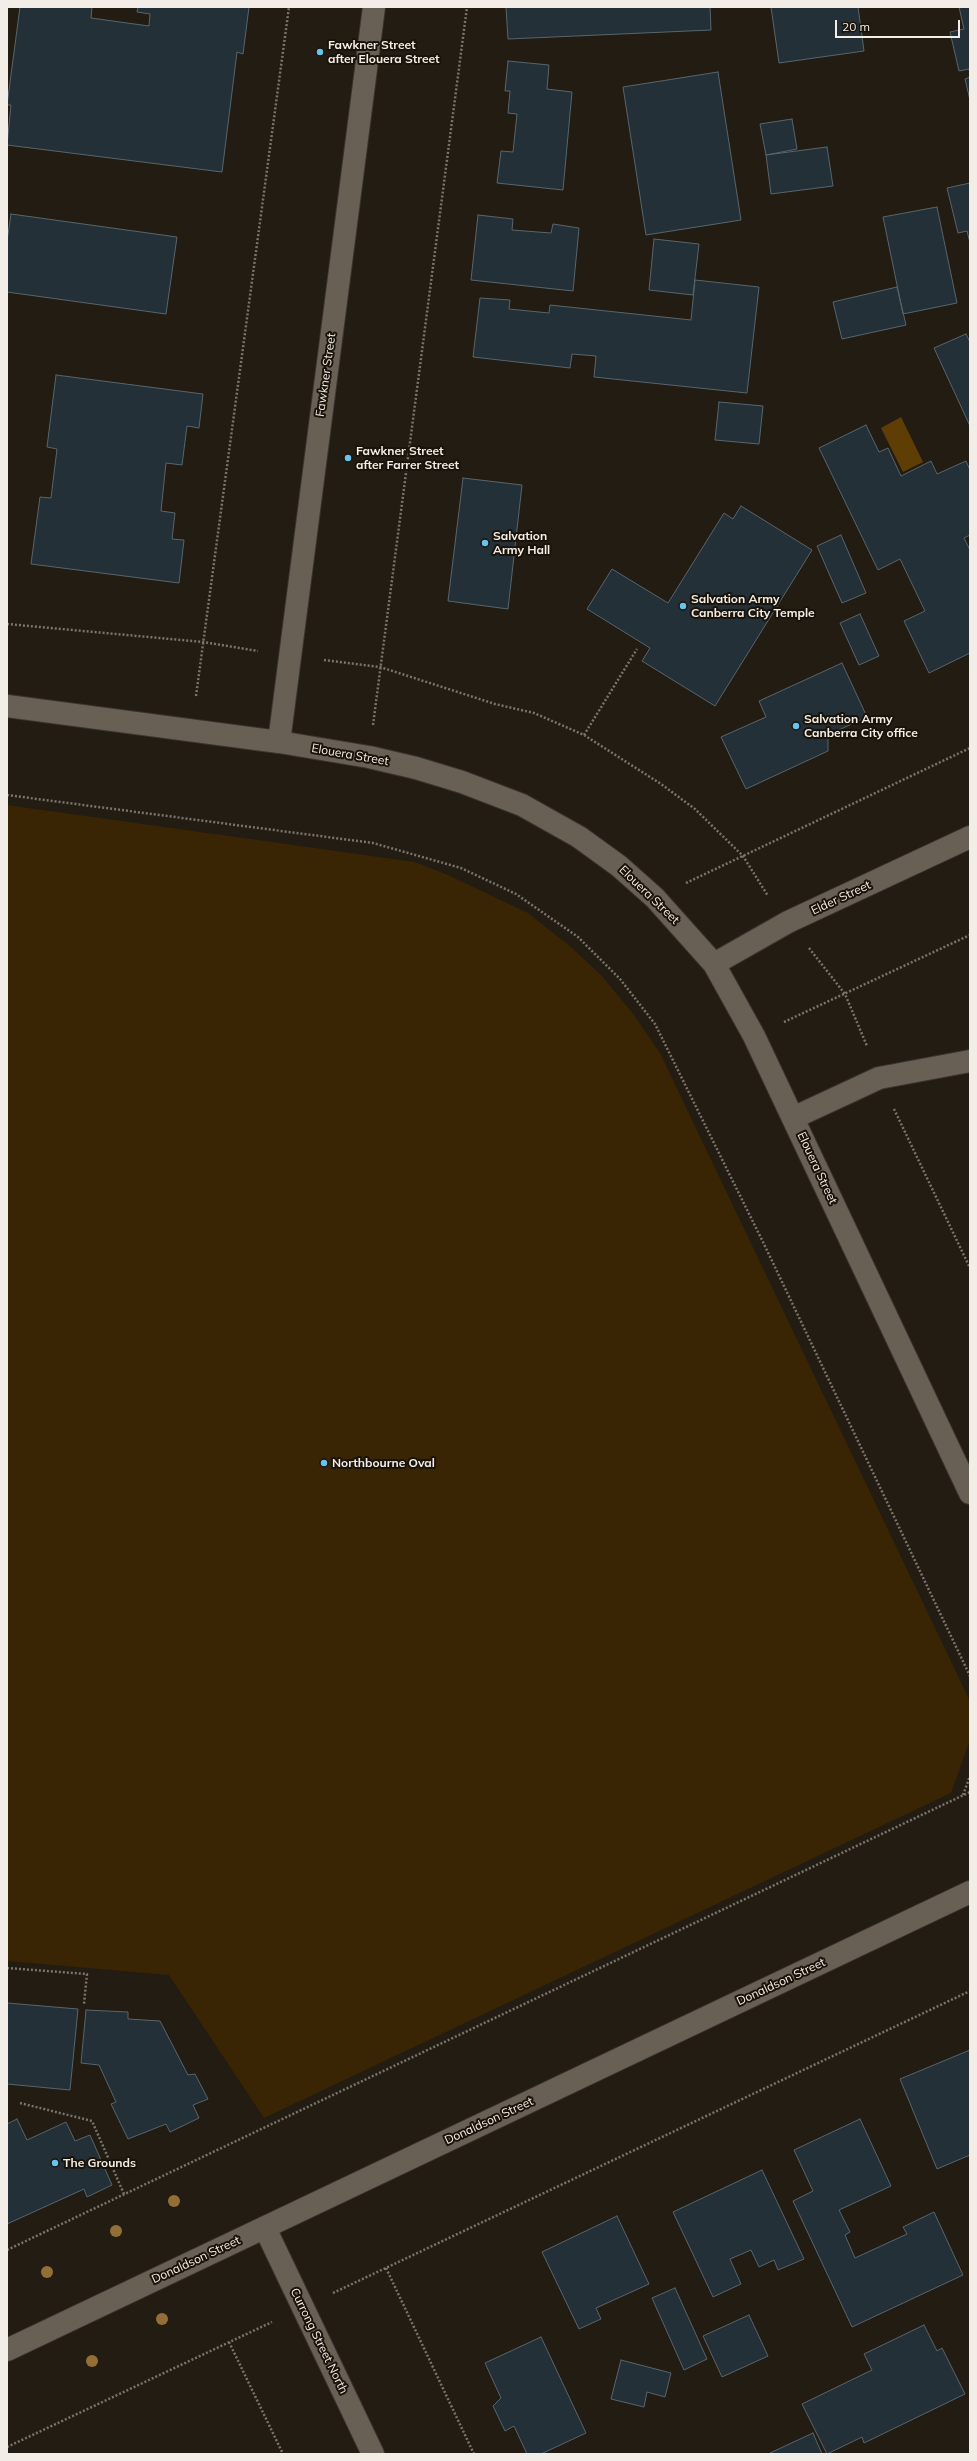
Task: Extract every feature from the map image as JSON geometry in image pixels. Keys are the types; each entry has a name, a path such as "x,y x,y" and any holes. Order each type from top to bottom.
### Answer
{"street":[{"name":"Fawkner Street","path":"279,742 374,7"},
{"name":"Elouera Street","path":"7,706 279,742 368,757 462,782 522,805 579,837 619,866 655,898 714,964 754,1036 794,1118 970,1492"},
{"name":"Elder Street","path":"714,964 788,922 970,837"},
{"path":"794,1118 879,1078 970,1061"},
{"name":"Donaldson Street","path":"7,2350 970,1892"},
{"name":"Currong Street North","path":"265,2228 373,2454"}],"path":[{"path":"191,731 289,7"},
{"path":"368,757 467,7"},
{"path":"7,624 203,642 289,656 380,667 495,704 534,713 584,735 661,784 695,809 743,856 761,887 845,994 879,1078 970,1268"},
{"path":"584,735 637,649"},
{"path":"655,898 970,748"},
{"path":"7,795 373,843 461,868 516,894 578,937 620,979 655,1024 763,1242 970,1676"},
{"path":"754,1036 970,935"},
{"path":"963,1795 970,1776"},
{"path":"7,2250 970,1792"},
{"path":"7,1968 87,1974 84,2004"},
{"path":"7,2447 970,1991"},
{"path":"20,2103 92,2121 124,2194"},
{"path":"386,2268 474,2454"},
{"path":"229,2342 283,2454"}],"shaded area":[{"path":"901,417 923,462 903,472 881,428"},
{"path":"7,805 415,862 448,875 528,913 571,947 602,976 634,1015 660,1053 970,1701 970,1740 951,1793 264,2118 169,1975 7,1961"}],"building":[{"path":"20,7 92,7 91,18 149,26 150,14 137,12 138,7 249,7 243,54 237,52 222,172 7,145 11,105 7,105"},
{"path":"506,7 710,7 711,30 508,39"},
{"path":"771,7 858,7 864,51 779,63"},
{"path":"959,7 970,7 970,74 969,69 959,71 950,32 964,29"},
{"path":"508,61 549,65 547,89 572,92 563,190 497,183 501,151 513,152 517,114 508,113 510,91 505,91"},
{"path":"718,72 741,220 646,235 623,87"},
{"path":"970,77 970,100 965,79"},
{"path":"792,119 797,149 766,155 760,124"},
{"path":"827,147 833,186 771,194 766,155"},
{"path":"970,183 970,243 967,231 958,233 947,188"},
{"path":"937,207 957,303 903,314 883,217"},
{"path":"11,214 177,237 166,314 7,292 7,241"},
{"path":"478,215 513,219 512,230 551,233 553,224 579,228 573,291 471,280"},
{"path":"654,239 699,244 693,295 649,290"},
{"path":"695,280 759,287 747,393 594,377 596,356 572,354 570,368 473,357 480,298 510,300 509,309 549,313 550,305 691,320"},
{"path":"897,287 906,325 842,339 833,302"},
{"path":"966,334 970,342 970,426 934,348"},
{"path":"56,375 203,394 199,428 187,426 182,465 166,463 161,511 175,513 172,539 184,540 179,583 31,564 40,497 51,498 57,449 47,447"},
{"path":"719,402 763,406 759,444 715,440"},
{"path":"866,425 879,452 888,448 901,476 931,461 937,474 966,461 970,470 970,535 964,538 970,550 970,653 929,673 904,621 925,611 900,559 878,570 819,448"},
{"name":"Salvation Army Hall","path":"463,478 522,485 508,609 448,601"},
{"name":"Salvation Army Canberra City Temple","path":"741,506 812,550 715,706 642,661 650,648 587,609 612,569 668,603 724,513 733,519"},
{"path":"841,535 866,593 842,603 817,546"},
{"path":"860,614 879,656 859,665 840,623"},
{"name":"Salvation Army Canberra City office","path":"842,663 867,717 828,735 828,751 746,789 721,737 766,717 759,701"},
{"path":"7,2003 78,2009 70,2090 7,2084"},
{"path":"86,2010 128,2012 128,2019 160,2021 188,2075 195,2074 208,2099 193,2105 199,2118 170,2132 166,2124 128,2139 111,2104 116,2102 99,2065 81,2063"},
{"path":"970,2050 970,2155 937,2169 900,2079"},
{"name":"The Grounds","path":"17,2119 27,2140 66,2122 75,2141 90,2135 112,2185 87,2197 84,2189 7,2224 7,2124"},
{"path":"860,2119 891,2186 839,2210 850,2232 845,2235 855,2258 907,2234 903,2227 934,2212 963,2275 852,2327 793,2201 813,2191 794,2150"},
{"path":"762,2170 804,2259 778,2270 774,2260 759,2267 751,2250 730,2259 741,2284 713,2297 673,2212"},
{"path":"617,2216 649,2284 596,2308 601,2319 579,2329 542,2252"},
{"path":"675,2288 707,2359 684,2370 652,2298"},
{"path":"749,2315 768,2356 722,2377 703,2336"},
{"path":"924,2325 937,2351 942,2348 965,2394 864,2443 862,2437 827,2454 802,2404 872,2370 864,2354"},
{"path":"541,2337 586,2433 541,2454 527,2454 514,2426 505,2431 493,2406 501,2398 485,2363"},
{"path":"621,2360 671,2373 665,2397 647,2392 644,2407 611,2399"},
{"path":"813,2433 822,2454 770,2454 770,2453"}],"place":[{"name":"Fawkner Street after Elouera Street","path":"320,52"},
{"name":"Fawkner Street after Farrer Street","path":"348,458"},
{"name":"Salvation Army Hall","path":"485,543"},
{"name":"Salvation Army Canberra City Temple","path":"683,606"},
{"name":"Salvation Army Canberra City office","path":"796,726"},
{"name":"Northbourne Oval","path":"324,1463"},
{"name":"The Grounds","path":"55,2163"}]}
